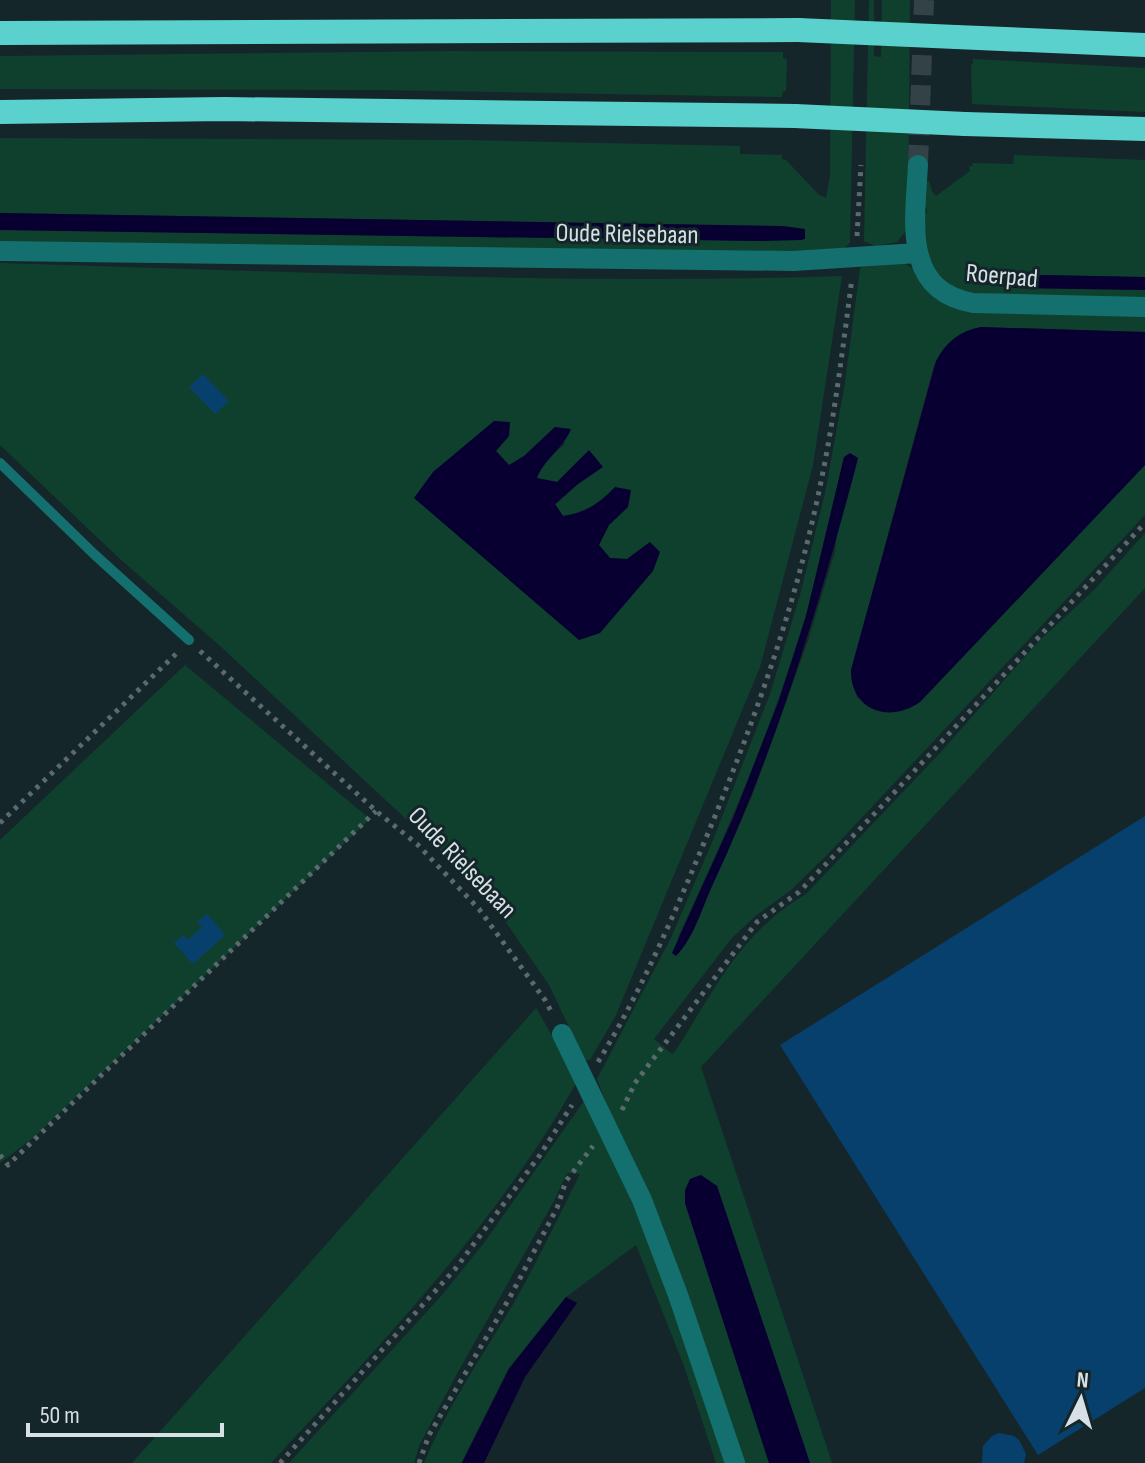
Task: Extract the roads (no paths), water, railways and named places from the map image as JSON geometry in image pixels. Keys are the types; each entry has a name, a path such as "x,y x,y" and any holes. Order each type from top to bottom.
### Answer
{"highway":[{"path":"0,33 798,30 1145,45"},
{"path":"0,112 225,109 795,116 1145,129"}],"street":[{"name":"Roerpad","path":"918,165 918,253 923,271 940,291 956,300 973,303 1145,307"},
{"name":"Oude Rielsebaan","path":"0,251 793,261 918,253"},
{"path":"562,1034 610,1129 662,1249 735,1463"}],"lane":[{"path":"0,463 189,640"}],"tunnel":[{"path":"918,165 924,0"}]}
